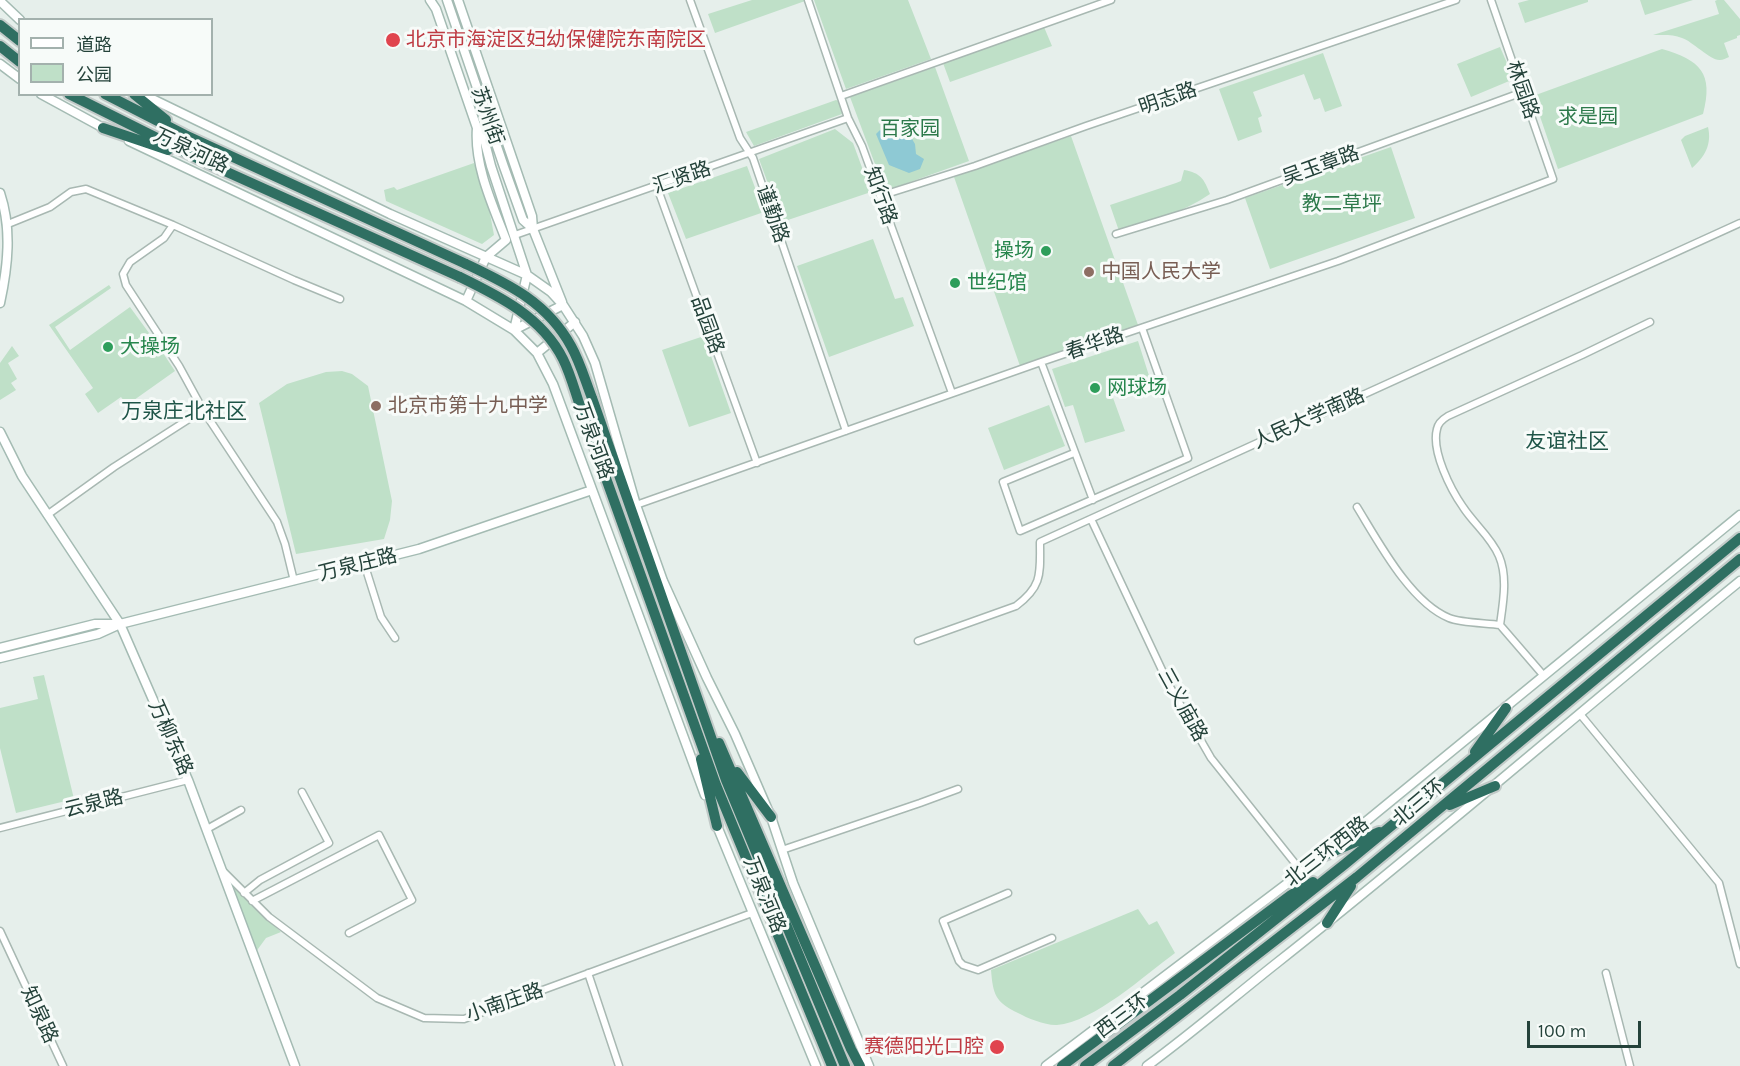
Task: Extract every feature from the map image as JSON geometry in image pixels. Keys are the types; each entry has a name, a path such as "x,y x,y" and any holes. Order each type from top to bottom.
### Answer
{"highway":[{"path":"0,25 18,39"},
{"path":"0,46 18,60"},
{"name":"万泉河路","path":"73,96 207,163 497,295 516,307 548,337 563,360 716,785 832,1066"},
{"name":"万泉河路","path":"109,96 185,135 520,291 549,316 570,343 592,398 726,780 845,1066"},
{"path":"136,96 185,135"},
{"path":"102,128 207,163"},
{"name":"北三环","path":"1180,995 1345,864 1740,538"},
{"name":"北三环","path":"1113,1066 1357,877 1740,559"},
{"path":"699,699 727,759 850,1048 860,1066"},
{"path":"1468,763 1506,708"},
{"path":"688,710 717,826"},
{"path":"727,759 771,817"},
{"path":"1438,810 1495,786"},
{"path":"1325,855 1390,827"},
{"path":"1062,1066 1291,895 1345,864"},
{"path":"1327,923 1357,877"},
{"name":"西三环","path":"1085,1066 1180,995"}],"street":[{"name":"苏州街","path":"430,0 436,4 477,128 482,173 506,240 486,257"},
{"name":"苏州街","path":"448,0 516,199 524,220 533,229"},
{"name":"苏州街","path":"458,0 532,216 533,229 564,305"},
{"name":"谨勤路","path":"690,0 740,138 750,153 846,431"},
{"name":"知行路","path":"808,0 848,118 862,146 952,393"},
{"path":"841,96 1111,0"},
{"name":"明志路","path":"880,196 975,166 1456,0"},
{"name":"林园路","path":"1491,0 1553,179"},
{"path":"0,2 18,18"},
{"path":"0,64 18,78"},
{"name":"吴玉章路","path":"1116,234 1227,200 1523,92"},
{"name":"万泉河路","path":"45,96 102,128 466,301 514,330 537,353 553,384 717,826 816,1066"},
{"name":"万泉河路","path":"146,96 390,214 527,275 564,305 595,363 636,505 663,581 706,678 735,734 771,817 793,883 869,1066"},
{"name":"汇贤路","path":"515,235 848,118"},
{"name":"苏州街","path":"477,128 483,135 527,275"},
{"name":"春华路","path":"636,505 1041,362 1338,261 1553,179"},
{"name":"品园路","path":"657,187 757,463"},
{"path":"8,224 50,207 71,192 86,189 340,299"},
{"path":"0,193 8,224 8,242 0,303"},
{"name":"人民大学南路","path":"918,641 1016,606 1028,597 1040,576 1040,542 1740,223"},
{"path":"173,225 164,238 130,262 123,274 126,285 179,366 203,410 277,522 294,581"},
{"path":"466,301 486,257"},
{"path":"514,330 527,275"},
{"path":"514,330 564,305"},
{"path":"537,353 575,322"},
{"path":"1500,625 1504,589 1500,559 1490,541 1464,509 1440,461 1435,441 1437,427 1448,416 1650,322"},
{"path":"1074,453 1003,482 1020,531 1188,458 1142,328"},
{"path":"1041,362 1093,500"},
{"path":"47,515 114,467 203,410"},
{"name":"万柳东路","path":"0,432 22,476 120,624 188,780 296,1066"},
{"name":"万泉庄路","path":"0,658 98,634 120,624 418,549 592,490"},
{"path":"1357,507 1393,565 1417,594 1434,609 1450,618 1500,625 1544,676"},
{"name":"北三环西路","path":"1046,1066 1325,855 1740,515"},
{"name":"三义庙路","path":"1091,519 1169,685 1211,758 1302,872"},
{"path":"364,563 381,617 395,638"},
{"path":"1150,1065 1495,786 1740,581"},
{"name":"万泉庄路","path":"0,648 95,624 120,624"},
{"path":"1580,714 1719,883 1740,964"},
{"name":"云泉路","path":"0,828 188,780"},
{"path":"782,850 958,789"},
{"path":"244,893 260,880 329,843 302,792"},
{"path":"207,829 241,810"},
{"path":"252,900 379,835 412,900 348,933"},
{"name":"小南庄路","path":"222,871 269,917 377,998 424,1018 464,1019 752,913"},
{"path":"1008,893 943,921 959,961 963,965 978,970 1052,938"},
{"name":"知泉路","path":"0,931 63,1066"},
{"path":"1606,973 1630,1066"},
{"path":"588,974 619,1066"}],"green space":[{"path":"752,0 805,1 715,33 708,14"},
{"path":"814,0 908,0 931,59 846,89"},
{"path":"1529,0 1588,0 1588,2 1525,23 1518,3"},
{"path":"1640,0 1693,0 1645,15"},
{"path":"1724,0 1740,19 1740,35 1724,43 1729,57 1716,59 1682,38 1672,35 1653,35 1719,14 1715,1"},
{"path":"1044,27 1052,46 950,82 943,63"},
{"path":"1500,47 1514,79 1471,97 1457,64"},
{"name":"求是园","path":"1662,49 1686,58 1701,70 1707,88 1703,114 1558,169 1533,96"},
{"path":"1323,53 1342,106 1325,112 1320,98 1314,100 1304,74 1253,92 1262,116 1258,118 1262,132 1238,141 1219,89"},
{"name":"百家园","path":"935,67 969,161 885,191 850,97"},
{"path":"836,100 841,102 842,114 754,146 746,132"},
{"path":"1708,127 1708,145 1701,159 1692,168 1681,140 1685,136"},
{"path":"835,129 853,143 871,192 782,222 759,159"},
{"name":"操场","path":"1071,136 1138,325 1020,366 954,177"},
{"name":"教二草坪","path":"1391,147 1415,218 1270,269 1245,198"},
{"path":"474,163 487,198 494,235 482,244 386,201 384,190 394,187 397,190"},
{"path":"747,166 764,212 686,239 668,193"},
{"path":"1184,170 1201,178 1210,194 1177,211 1119,231 1110,205 1181,181"},
{"path":"873,239 895,299 903,297 914,326 829,357 797,266"},
{"name":"大操场","path":"109,285 111,288 55,327 70,350 130,307 149,333 138,343 148,357 161,350 175,371 127,405 121,397 98,413 85,394 93,388 49,325"},
{"path":"704,336 731,413 689,427 662,350"},
{"name":"网球场","path":"1138,341 1151,382 1112,395 1125,431 1085,443 1073,405 1065,407 1052,369"},
{"path":"12,346 19,356 8,363 17,379 11,383 16,390 0,400 0,363"},
{"path":"342,371 352,374 368,386 392,501 390,520 384,539 296,554 259,403 287,384 326,372"},
{"path":"1049,405 1065,446 1004,470 988,428"},
{"path":"44,675 74,799 16,813 0,748 0,708 38,699 33,677"},
{"path":"233,887 281,932 266,938 255,953"},
{"path":"1138,909 1149,925 1157,921 1175,953 1103,1007 1071,1022 1053,1025 1022,1015 1000,1001 994,991 991,970"}],"water":[{"path":"1589,106 1596,109 1599,116 1596,123 1589,126 1582,123 1579,116 1582,109"},
{"path":"880,130 894,137 909,134 915,144 916,154 924,159 920,169 909,173 889,165 876,134"}],"place":[{"name":"北京市海淀区妇幼保健院东南院区","path":"393,40"},
{"name":"操场","path":"1046,251"},
{"name":"中国人民大学","path":"1089,272"},
{"name":"世纪馆","path":"955,283"},
{"name":"大操场","path":"108,347"},
{"name":"网球场","path":"1095,388"},
{"name":"北京市第十九中学","path":"376,406"},
{"name":"赛德阳光口腔","path":"997,1047"}],"district":[{"name":"万泉庄北社区","path":"184,412"},
{"name":"友谊社区","path":"1567,442"}]}
